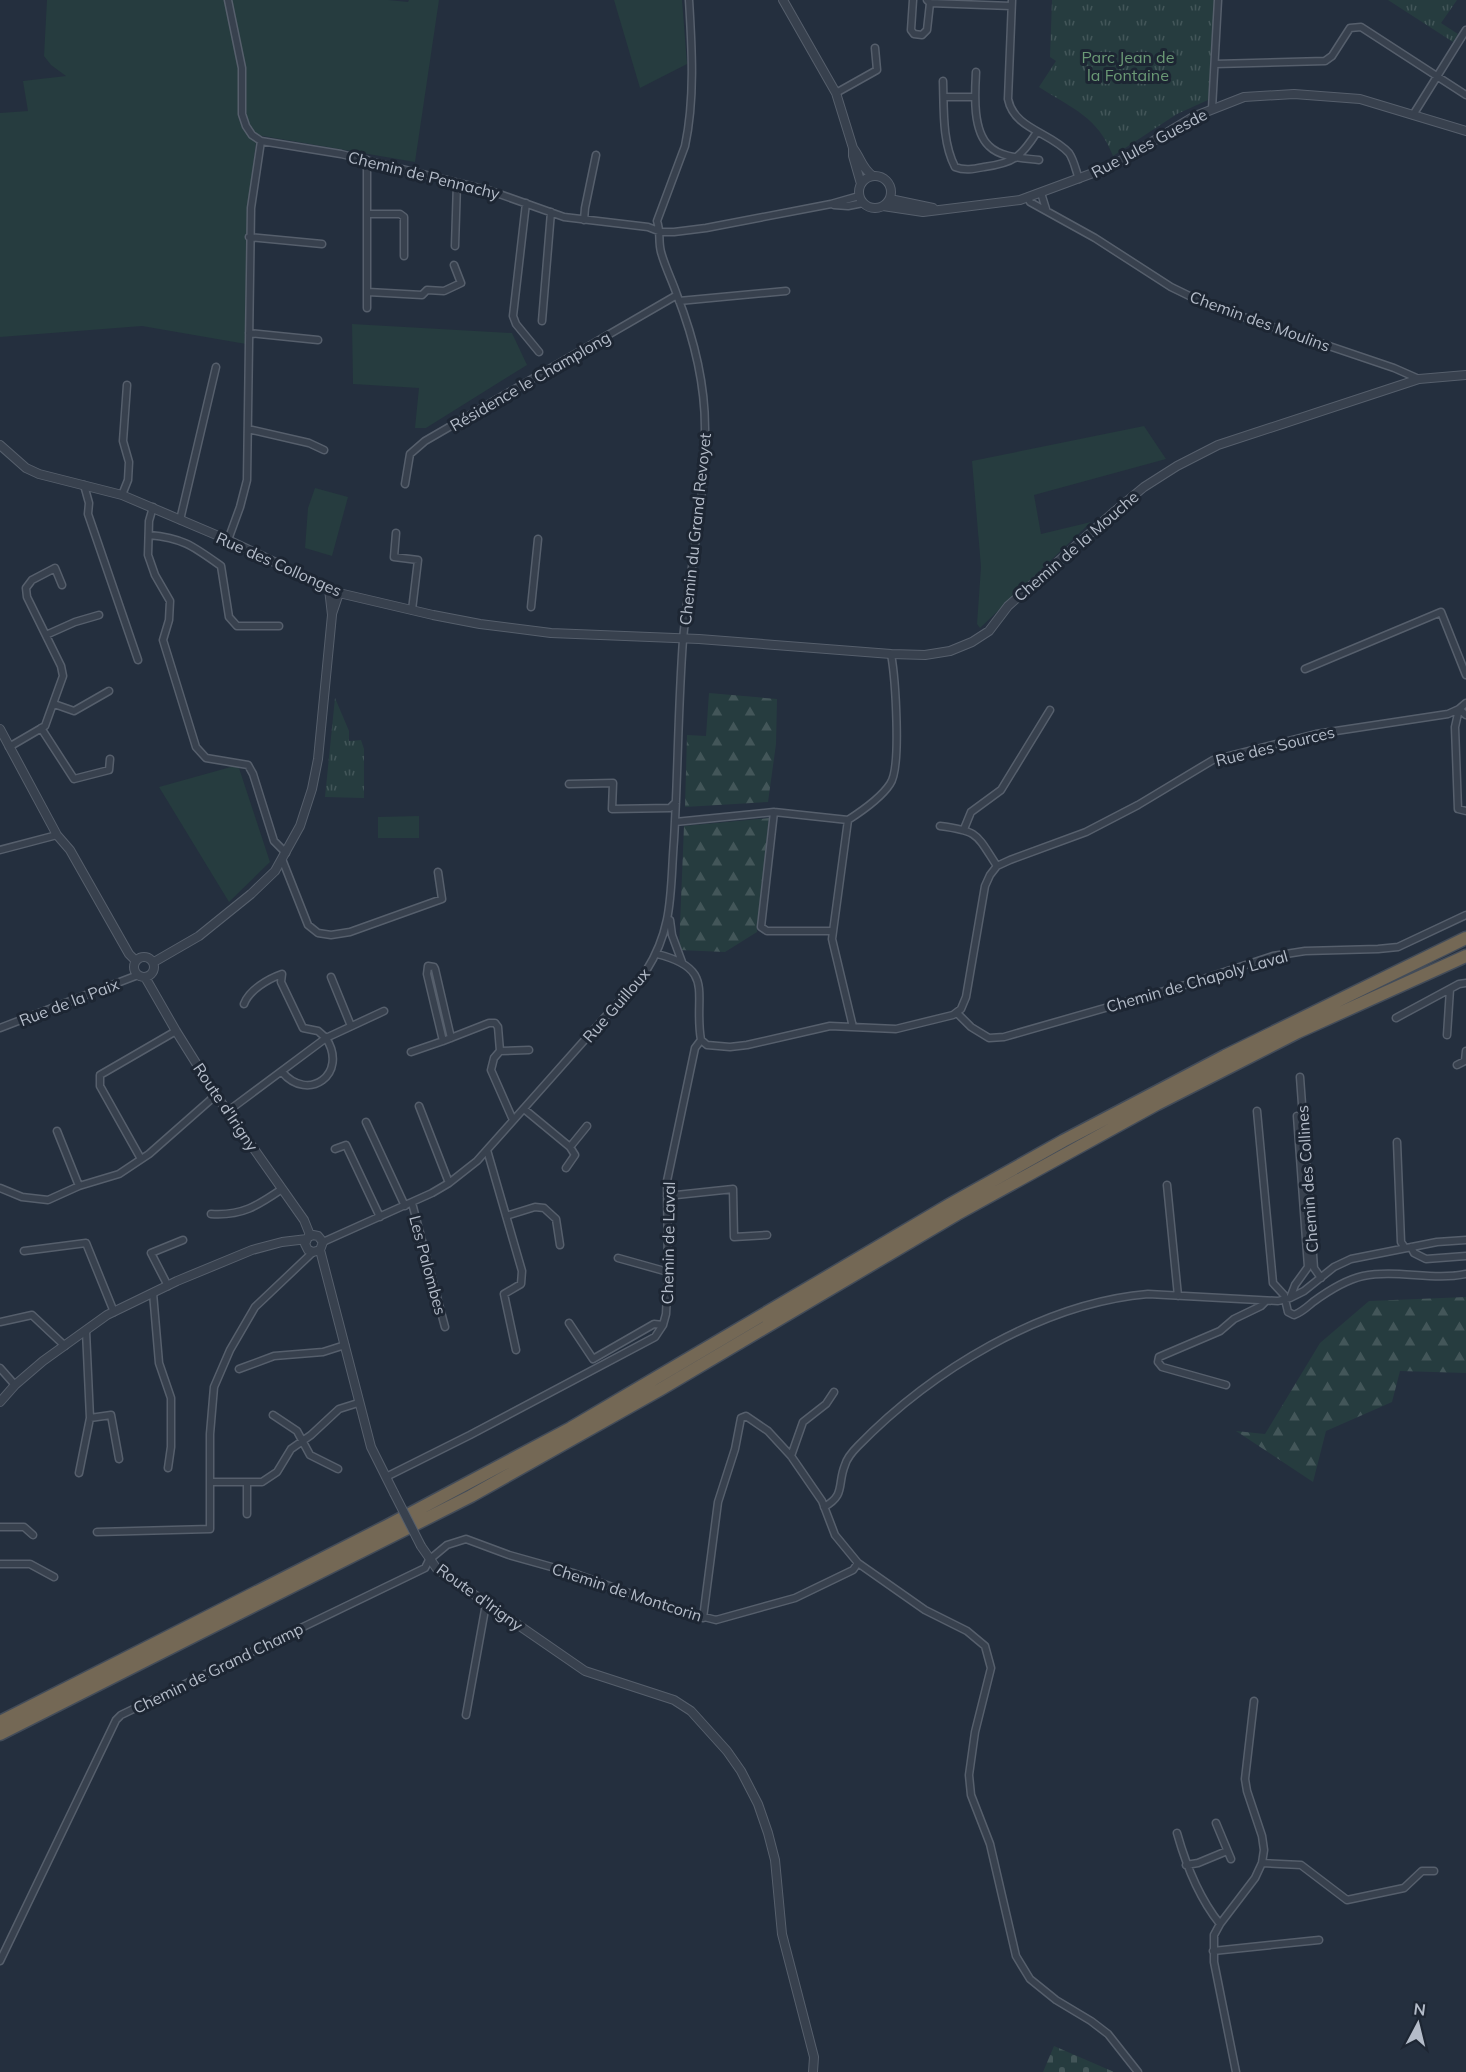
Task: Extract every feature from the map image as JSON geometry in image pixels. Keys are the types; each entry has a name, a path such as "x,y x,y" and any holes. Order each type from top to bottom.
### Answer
{"highway":[{"path":"0,1722 376,1532 560,1434 938,1211 1063,1141 1245,1046 1466,938"},
{"path":"0,1734 471,1496 614,1416 957,1214 1157,1104 1298,1032 1466,956"}],"street":[{"path":"228,0 242,68 242,114 252,135 261,141 250,208 247,480 228,540"},
{"name":"Chemin du Grand Revoyet","path":"683,639 698,522 705,427 696,357 661,251 661,232 657,221 688,134 692,64 689,0"},
{"path":"783,0 836,93 854,148 860,155 863,167 873,177"},
{"path":"913,0 911,30 914,34 922,35 927,30 928,1 1012,3 1008,99 1013,113 1019,120 1065,150 1073,162 1079,179"},
{"path":"1212,109 1218,0"},
{"path":"1215,64 1325,61 1332,56 1350,28 1355,26 1361,27 1465,94"},
{"path":"1413,114 1466,30"},
{"path":"836,93 878,70 875,48"},
{"path":"976,72 975,97 981,135 989,146 1004,155 1039,160"},
{"path":"943,81 945,129 951,160 955,167 964,170 1005,165 1025,151 1037,132"},
{"name":"Rue Jules Guesde","path":"883,206 923,212 1011,202 1028,197 1112,166 1193,117 1244,98 1294,94 1360,99 1466,131"},
{"path":"944,97 975,97"},
{"name":"Chemin de Pennachy","path":"261,141 341,154 488,189 526,204 584,220 648,226 661,232 706,228 831,204 848,206 861,200"},
{"path":"854,148 853,156 861,184 861,200 871,208 883,206 890,199 889,184 882,178 873,177 861,184"},
{"path":"584,220 596,154"},
{"path":"368,160 368,308"},
{"path":"454,246 457,183"},
{"path":"1041,193 1046,209"},
{"name":"Chemin des Moulins","path":"1028,197 1030,202 1046,209 1171,287 1208,305 1394,368 1419,379"},
{"name":"Rue Jules Guesde","path":"890,199 938,209"},
{"path":"526,204 513,316 516,324 539,352"},
{"path":"542,321 551,212"},
{"path":"367,214 400,214 404,218 404,256"},
{"path":"249,237 322,244"},
{"path":"368,292 422,295 427,290 444,291 461,283 454,265"},
{"path":"678,298 786,291"},
{"name":"Résidence le Champlong","path":"405,484 410,454 425,441 678,298"},
{"path":"249,333 318,340"},
{"path":"180,520 216,367"},
{"name":"Chemin de la Mouche","path":"683,639 891,654 938,654 972,642 989,631 1008,606 1114,511 1144,487 1177,466 1218,445 1419,379 1466,375"},
{"path":"122,495 128,480 129,462 123,441 127,385"},
{"path":"248,429 309,443 324,450"},
{"name":"Rue des Collonges","path":"0,445 26,468 39,474 122,495 153,507 339,593 480,624 551,633 683,639"},
{"path":"84,485 89,503 88,514 138,660"},
{"path":"153,507 149,521 148,555 155,575 170,601 169,620 163,640 196,747 206,758 248,765 253,774 274,841 284,856 308,925 318,933 331,935 350,932 442,899 438,872"},
{"path":"396,533 394,557 418,560 412,610"},
{"path":"149,535 172,537 192,545 221,566 229,617 237,626 279,626"},
{"path":"531,607 538,539"},
{"path":"9,747 47,723 63,670 27,597 26,588 32,580 55,567 62,585"},
{"path":"329,589 332,615"},
{"path":"154,962 208,929 251,894 275,871 284,856 306,809 316,769 332,615 339,593"},
{"path":"1305,669 1441,612 1466,675"},
{"path":"46,635 75,622 99,615"},
{"name":"Rue Guilloux","path":"97,1532 210,1529 210,1434 214,1387 230,1350 255,1307 319,1248 449,1183 487,1150 646,971 657,954 669,916 683,639"},
{"path":"853,1027 834,952 832,931 848,820 890,785 895,773 896,731 891,654"},
{"path":"54,704 74,711 109,691"},
{"name":"Rue des Sources","path":"996,866 1086,832 1138,805 1213,760 1316,734 1448,714 1466,703"},
{"path":"1466,715 1459,709 1455,727 1458,809 1466,811"},
{"path":"964,829 971,812 1000,790 1050,710"},
{"path":"41,728 74,779 109,770 110,759"},
{"path":"0,729 57,835 70,850 129,954 136,961"},
{"path":"569,784 613,783 612,809 670,808 676,802"},
{"path":"675,822 774,812 848,820"},
{"path":"774,812 761,927 767,931 832,931"},
{"path":"701,1040 707,1045 739,1046 824,1027 896,1029 957,1013 966,997 985,886 996,866 977,835 964,829 940,826"},
{"path":"0,850 57,835"},
{"name":"Chemin de Chapoly Laval","path":"957,1013 971,1027 989,1038 1004,1037 1185,985 1273,956 1305,951 1378,950 1398,947 1466,915"},
{"name":"Chemin de Laval","path":"386,1477 655,1337 663,1325 666,1314 668,1272 667,1181 695,1048 701,1040 698,981 693,971 681,963 669,916"},
{"path":"657,954 681,963"},
{"path":"146,956 154,962 154,972 142,976 134,969 136,961 146,956"},
{"path":"443,1041 427,974 427,969 431,965 435,969 450,1038"},
{"path":"244,1004 247,996 272,978 282,974 281,982 303,1028 318,1031 332,1048 334,1057 331,1070 323,1080 301,1085 291,1081 282,1072"},
{"name":"Rue de la Paix","path":"0,1028 142,976"},
{"name":"Route d'Irigny","path":"142,976 216,1095 304,1220 308,1237 306,1247 319,1248 371,1447 429,1560 437,1569 486,1604 585,1671 674,1700 691,1711 727,1750 741,1771 758,1804 775,1860 782,1934 814,2057 813,2072"},
{"path":"331,977 351,1026"},
{"path":"1396,1018 1466,983"},
{"path":"1447,1035 1450,989"},
{"path":"228,1111 326,1038 384,1011"},
{"path":"411,1052 489,1023 495,1023 498,1027 500,1051 494,1058 492,1070 513,1120"},
{"path":"141,1159 100,1086 100,1075 176,1031"},
{"path":"500,1051 529,1050"},
{"path":"1457,1065 1465,1060 1466,1051"},
{"name":"Chemin des Collines","path":"1300,1077 1314,1268 1321,1278"},
{"path":"0,1188 22,1197 48,1200 80,1186 119,1174 141,1159 216,1095"},
{"path":"419,1106 449,1183"},
{"path":"524,1108 570,1147 575,1155 566,1168"},
{"path":"1257,1111 1273,1283 1288,1299 1288,1312 1294,1315 1300,1313 1328,1291 1361,1276 1382,1274 1451,1277 1466,1274"},
{"name":"Chemin des Collines","path":"1288,1299 1308,1267 1297,1116"},
{"name":"Les Palombes","path":"366,1122 408,1205 445,1327"},
{"path":"570,1147 587,1126"},
{"path":"57,1131 80,1186"},
{"path":"1397,1142 1401,1242 1426,1259 1466,1256"},
{"path":"335,1149 346,1145 380,1217"},
{"path":"487,1150 522,1271 521,1284 504,1294 516,1350"},
{"path":"1167,1185 1178,1296"},
{"path":"211,1214 225,1215 255,1208 282,1189"},
{"path":"668,1196 732,1189 734,1237 767,1235"},
{"path":"506,1216 535,1207 544,1208 556,1219 560,1245"},
{"path":"1,1399 44,1361 86,1331 114,1312 153,1293 252,1250 318,1236 319,1248"},
{"path":"168,1286 151,1253 183,1240"},
{"path":"824,1507 835,1501 839,1493 844,1465 850,1454 897,1410 958,1363 1011,1334 1079,1307 1130,1296 1148,1294 1266,1301 1288,1299 1304,1291 1334,1267 1350,1259 1408,1247 1466,1240"},
{"path":"24,1251 86,1243 114,1312"},
{"path":"618,1258 668,1272"},
{"path":"153,1293 159,1363 171,1398 171,1447 168,1468"},
{"path":"1226,1385 1162,1366 1158,1362 1159,1357 1220,1331 1266,1301"},
{"path":"0,1322 32,1315 65,1346"},
{"path":"569,1323 593,1359 654,1324 663,1325"},
{"path":"79,1473 90,1418 86,1331"},
{"path":"239,1369 274,1356 323,1352 345,1346"},
{"path":"0,1368 15,1386"},
{"path":"791,1456 803,1422 826,1404 834,1392"},
{"path":"210,1482 262,1482 277,1472 291,1449 339,1409 358,1403"},
{"path":"273,1414 297,1431 310,1455 338,1469"},
{"path":"90,1418 111,1415 118,1459"},
{"path":"703,1618 718,1502 735,1449 741,1418 746,1416 759,1425 791,1456 824,1507 836,1535 858,1563 925,1610 968,1631 985,1646 991,1668 975,1732 969,1775 971,1795 990,1844 1016,1956 1030,1979 1056,2000 1091,2020 1108,2034 1138,2072"},
{"path":"247,1482 247,1514"},
{"path":"0,1527 24,1527 33,1535"},
{"name":"Chemin de Montcorin","path":"429,1560 447,1545 466,1539 703,1618 716,1620 795,1598 853,1570 858,1563"},
{"name":"Chemin de Grand Champ","path":"0,1960 116,1720 121,1715 424,1568 429,1560"},
{"path":"0,1564 30,1564 54,1576"},
{"path":"466,1715 486,1604"},
{"path":"1236,2072 1214,1951 1214,1935 1255,1878 1262,1863 1264,1850 1262,1836 1245,1779 1254,1701"},
{"path":"1216,1823 1231,1859"},
{"path":"1177,1833 1186,1865 1211,1913 1220,1924"},
{"path":"1186,1865 1198,1863 1227,1851"},
{"path":"1262,1863 1301,1865 1347,1900 1404,1888 1422,1871 1434,1871"},
{"path":"1214,1951 1319,1940"}],"green space":[{"path":"47,0 388,0 408,2 409,0 439,0 415,162 257,135 247,215 246,344 142,326 0,337 0,113 28,111 23,81 66,76 51,65 44,56"},
{"path":"614,0 682,0 687,64 640,88"},
{"name":"Parc Jean de la Fontaine","path":"1052,0 1216,0 1208,100 1177,114 1113,156 1100,132 1092,123 1039,87 1056,61 1050,57"},
{"path":"1388,0 1457,0 1441,23 1458,34 1453,42"},
{"path":"352,324 512,333 527,365 426,428 415,428 419,388 353,384"},
{"path":"1144,426 1166,459 1034,495 1041,534 1091,522 980,628 977,624 981,567 972,461"},
{"path":"315,488 348,497 332,556 305,548 308,508"},
{"path":"709,693 777,699 776,744 768,802 685,807 687,735 706,736"},
{"path":"335,698 349,731 349,741 361,740 364,749 364,798 325,797"},
{"path":"238,765 270,862 229,902 159,787"},
{"path":"419,816 419,838 378,838 378,817"},
{"path":"769,818 757,932 725,952 679,950 684,826"},
{"path":"1466,1297 1466,1373 1400,1371 1392,1402 1326,1431 1313,1482 1236,1431 1265,1434 1320,1343 1369,1301"},
{"path":"1054,2046 1114,2072 1043,2072"}]}
